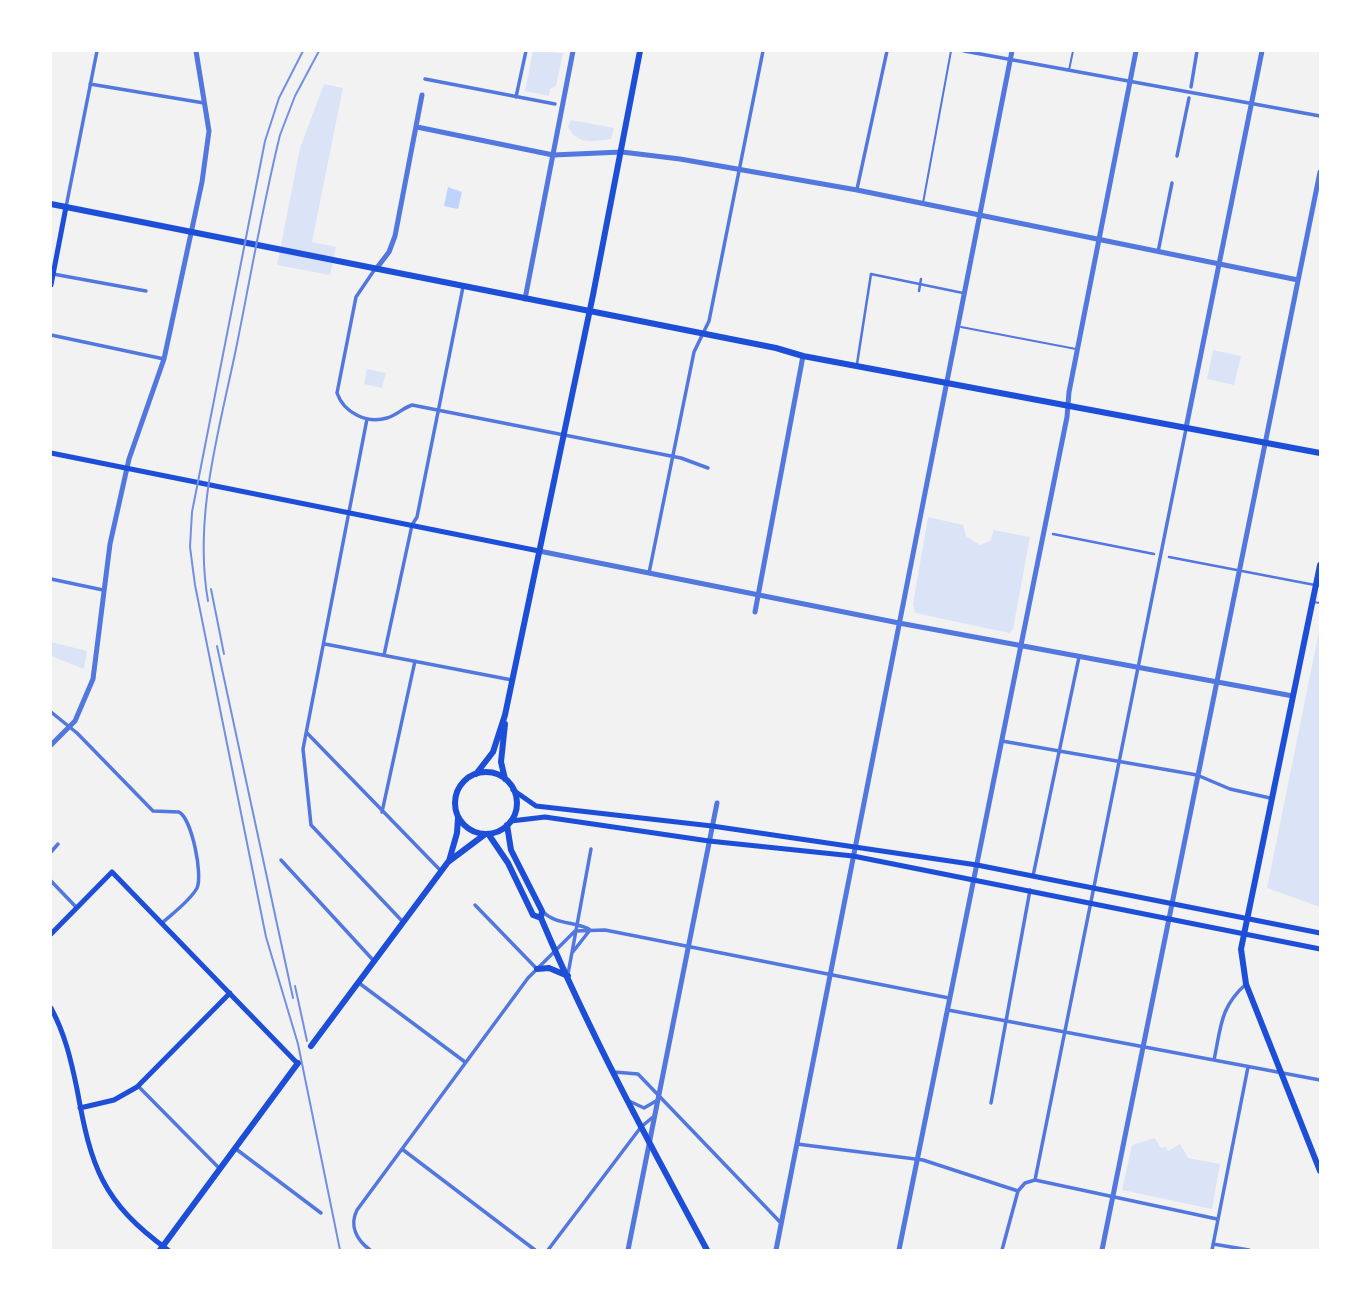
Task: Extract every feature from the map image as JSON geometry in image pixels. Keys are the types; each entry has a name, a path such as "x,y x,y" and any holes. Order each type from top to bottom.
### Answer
{"main road":[{"path":"448,862 457,833 456,794 464,782 476,774 494,752 505,715 622,152 640,51"},
{"path":"51,204 776,348 803,356 1320,453"},
{"path":"51,285 66,207"},
{"path":"51,453 539,551"},
{"path":"1320,565 1270,798 1241,956 1246,984 1320,1171"},
{"path":"505,715 501,762 506,781"},
{"path":"476,774 492,773 536,806 712,826 977,865 1320,933"},
{"path":"513,790 516,808 509,823 511,850 555,950 614,1072 707,1250"},
{"path":"458,816 468,828 486,835 508,863 534,915 541,914"},
{"path":"311,1046 448,862 486,835 509,823 545,817 709,841 853,856 1320,948"},
{"path":"51,934 112,872 298,1064 164,1249 129,1218 100,1179 89,1150 70,1056 61,1026 51,1008"},
{"path":"537,969 549,968 568,976"},
{"path":"80,1108 114,1100 138,1086 230,993"}],"street":[{"path":"66,207 97,51"},
{"path":"51,745 82,709 93,679 101,634 103,590 130,459 164,359 190,239 206,158 208,131 196,51"},
{"path":"516,97 526,51"},
{"path":"525,299 573,51"},
{"path":"649,573 695,349 709,321 763,51"},
{"path":"857,190 887,51"},
{"path":"964,51 1190,89 1320,116"},
{"path":"776,1250 1012,51"},
{"path":"899,1250 1021,646 1136,51"},
{"path":"1190,89 1197,51"},
{"path":"1035,1180 1262,51"},
{"path":"425,79 555,104"},
{"path":"90,84 204,103"},
{"path":"422,95 395,236 389,252 356,296 337,393 347,409 367,419 389,418 412,405 672,456 708,468"},
{"path":"1177,156 1189,98"},
{"path":"416,127 553,155 622,152 857,190 1298,280"},
{"path":"1102,1250 1320,172"},
{"path":"1158,252 1172,183"},
{"path":"52,274 146,291"},
{"path":"857,366 871,274 964,293"},
{"path":"919,291 921,279"},
{"path":"384,655 412,525 417,517 463,287"},
{"path":"51,335 164,359"},
{"path":"755,612 803,356"},
{"path":"367,419 303,749 311,825 403,922"},
{"path":"1053,534 1154,554"},
{"path":"539,551 899,623 1293,696"},
{"path":"1169,557 1320,586"},
{"path":"51,579 103,590"},
{"path":"324,644 512,680"},
{"path":"1033,876 1079,657"},
{"path":"382,812 415,661"},
{"path":"51,712 70,726 153,811 179,812 188,821 200,872 198,885 162,923"},
{"path":"307,733 441,871"},
{"path":"1002,741 1197,775 1230,789 1270,798"},
{"path":"628,1250 717,803"},
{"path":"51,852 58,844"},
{"path":"568,976 591,849"},
{"path":"281,860 374,962"},
{"path":"51,881 77,908"},
{"path":"991,1103 1030,891"},
{"path":"475,905 537,969"},
{"path":"541,914 556,922 576,922 590,930"},
{"path":"572,954 590,930"},
{"path":"370,1250 359,1240 355,1229 354,1218 357,1210 537,969 575,931 590,930 689,946 949,998"},
{"path":"359,983 465,1062"},
{"path":"1214,1060 1224,1009 1246,984"},
{"path":"947,1010 1320,1080"},
{"path":"1212,1250 1248,1067"},
{"path":"614,1072 634,1072 781,1223"},
{"path":"138,1086 220,1169"},
{"path":"628,1100 644,1108 658,1098"},
{"path":"548,1250 641,1127 654,1116"},
{"path":"797,1144 916,1159 1018,1191"},
{"path":"235,1148 321,1213"},
{"path":"402,1149 535,1250"},
{"path":"1002,1250 1018,1191 1025,1183 1035,1180 1217,1219"},
{"path":"1213,1244 1249,1250"}],"lane":[{"path":"923,204 951,51"},
{"path":"1069,70 1073,51"},
{"path":"1189,98 1190,89"},
{"path":"957,326 1077,349"},
{"path":"1312,602 1320,603"}],"shaded area":[{"path":"533,51 563,53 556,86 550,89 549,96 525,91"},
{"path":"324,84 343,88 312,242 336,247 330,275 277,265 300,148"},
{"path":"571,120 614,128 611,139 581,140 568,127"},
{"path":"1213,350 1241,356 1234,385 1207,379"},
{"path":"367,369 386,373 382,388 364,384"},
{"path":"928,517 963,525 966,536 980,545 990,541 994,530 1030,537 1013,629 1009,633 915,613 913,604"},
{"path":"1320,626 1320,907 1267,888"},
{"path":"51,642 87,651 84,669 51,656"},
{"path":"1155,1138 1161,1148 1166,1147 1168,1151 1180,1144 1188,1158 1220,1164 1212,1209 1122,1190 1132,1145"}],"water":[{"path":"448,187 462,192 458,209 444,206"}],"railway":[{"path":"303,51 279,98 265,141 192,512 190,547 195,585 266,937 298,1044 340,1250"},
{"path":"208,601 204,536 216,440 280,135 295,96 319,51"},
{"path":"211,589 224,654"},
{"path":"217,646 293,998"},
{"path":"295,986 307,1041"}]}
